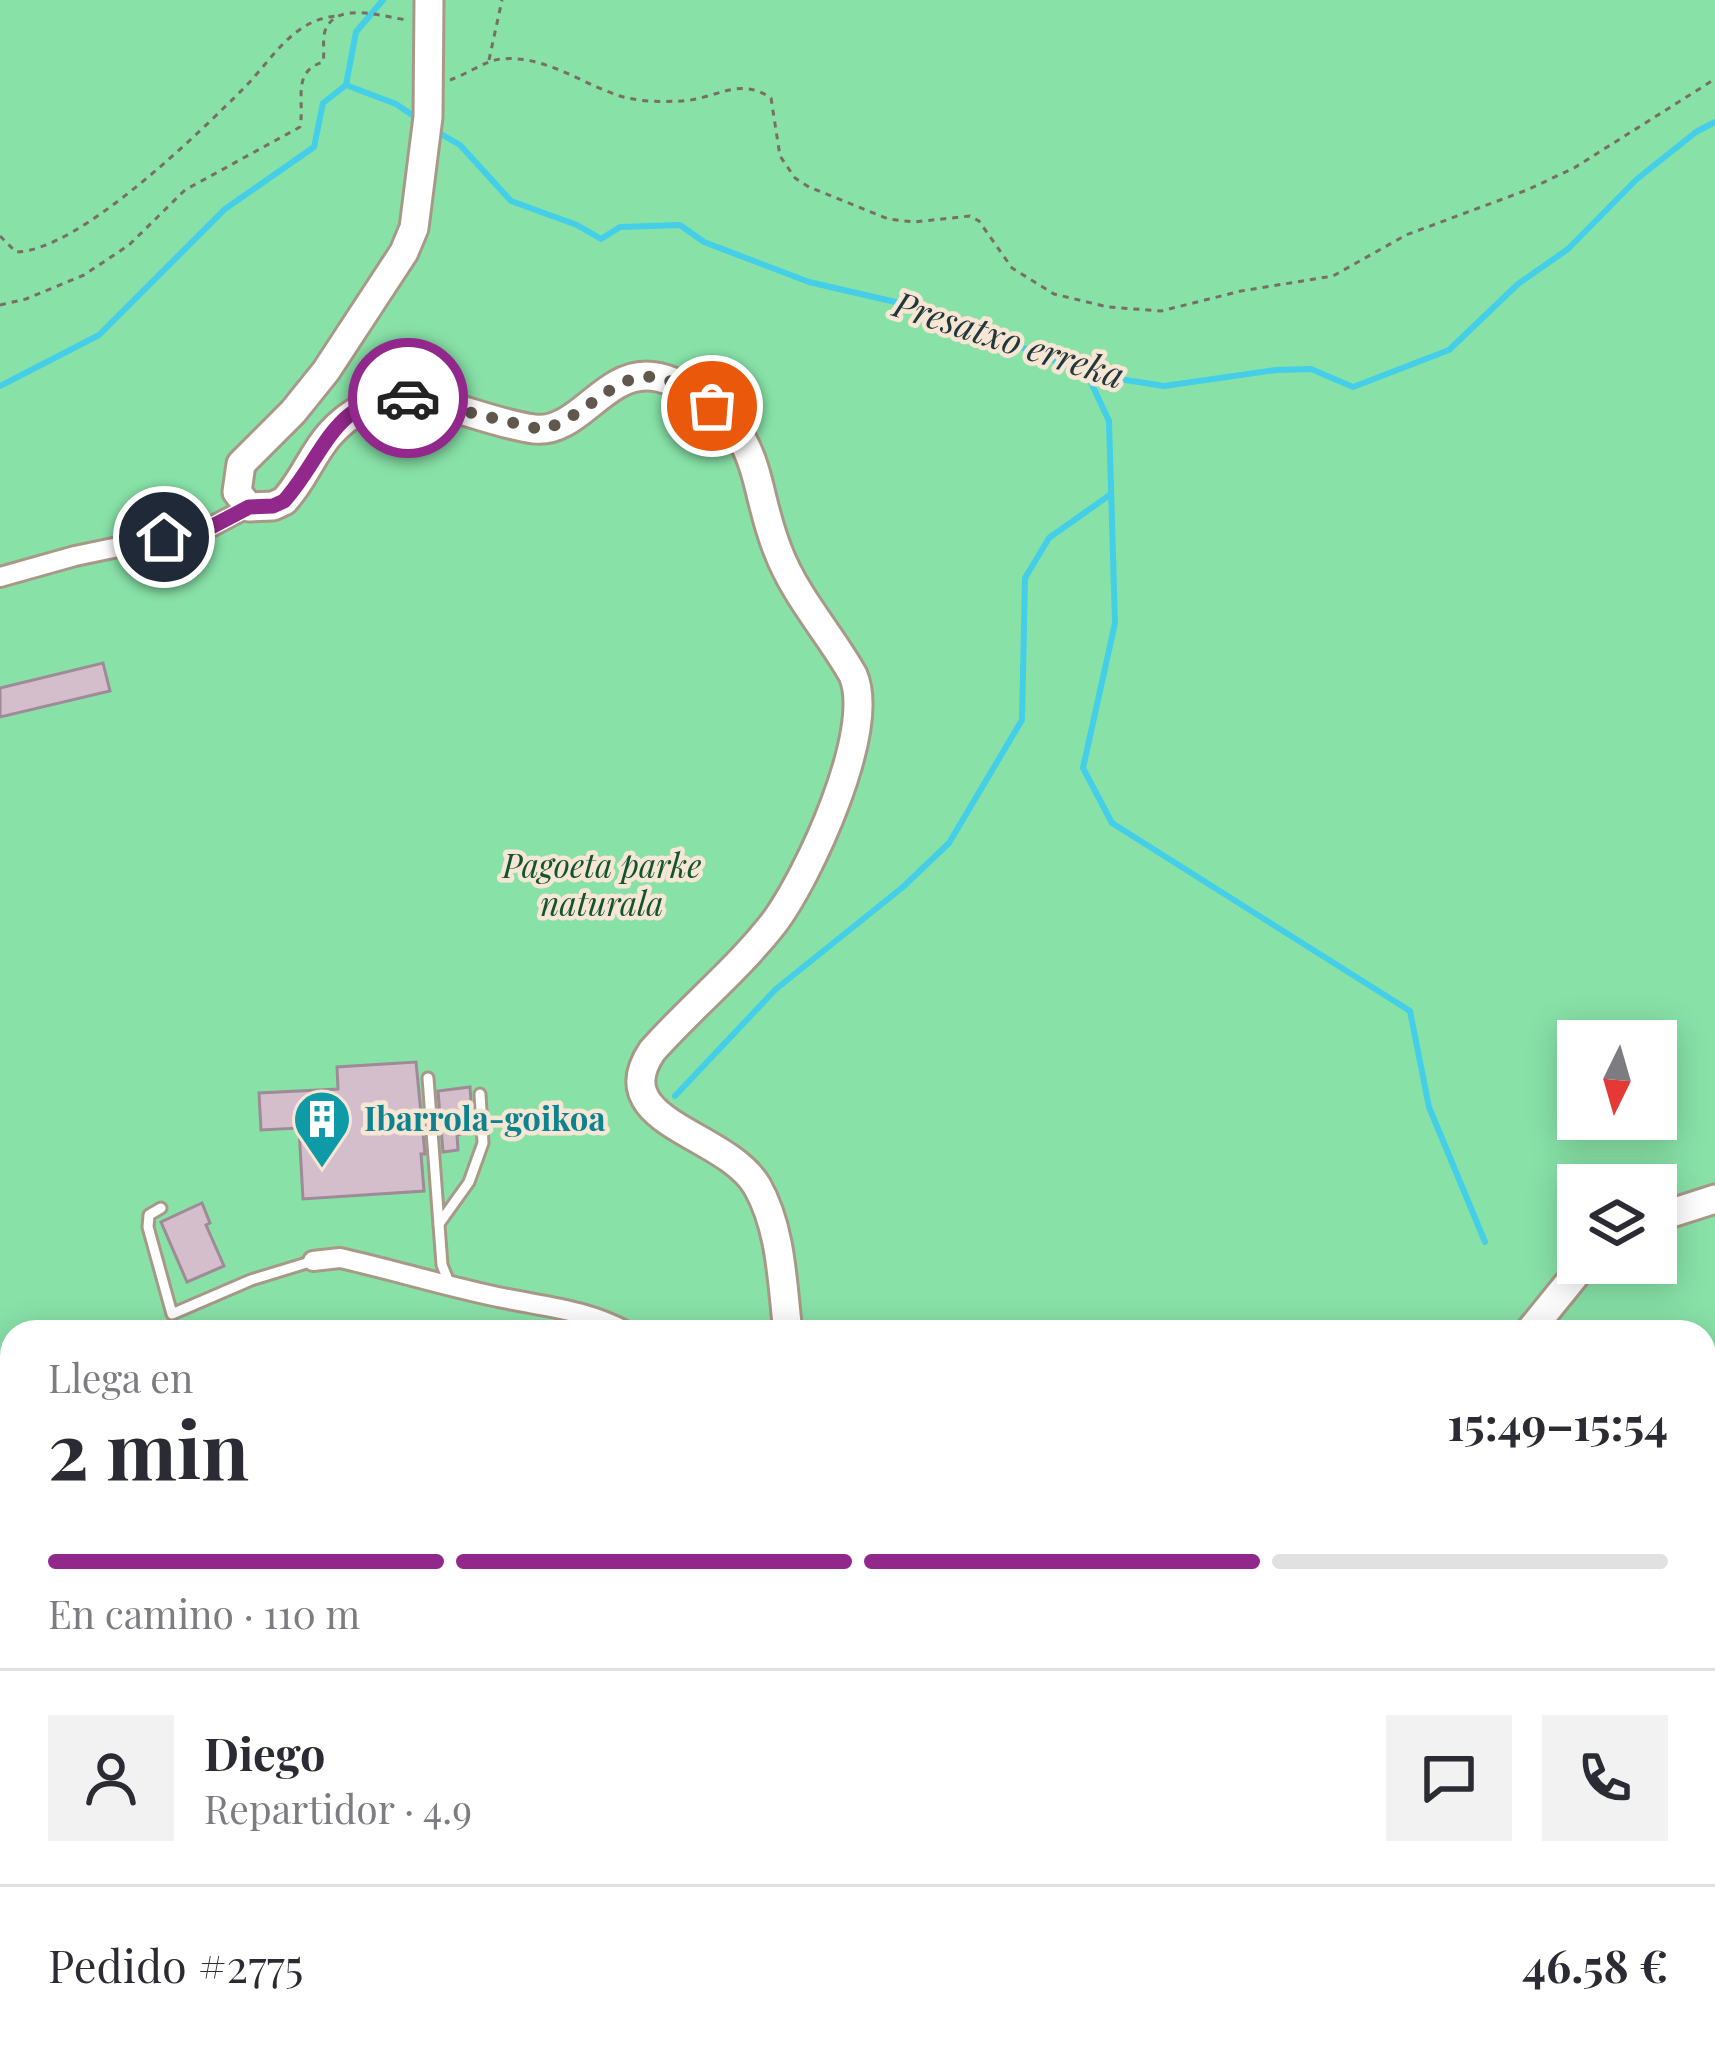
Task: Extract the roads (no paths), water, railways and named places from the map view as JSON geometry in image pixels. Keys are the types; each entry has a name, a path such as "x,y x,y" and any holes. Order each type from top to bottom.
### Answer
{"street":[{"path":"249,507 237,492 242,464 286,421 326,371 404,253 419,204 431,118 429,0"},
{"path":"0,577 209,528 249,507 284,501 339,425 356,411 390,398 444,404 544,430 614,384 637,377 657,377 708,402 746,442 778,552 855,679 860,718 847,770 790,898 755,945 652,1051 641,1085 655,1114 723,1151 756,1184 776,1236 786,1320"},
{"path":"1677,1211 1715,1198"},
{"path":"313,1261 340,1258 605,1320"},
{"path":"1538,1320 1568,1284"}],"lane":[{"path":"428,1078 442,1264 450,1285"},
{"path":"439,1224 469,1182 483,1143 480,1094"},
{"path":"161,1208 148,1215 148,1227 172,1314 250,1280 313,1261"}],"waterway":[{"path":"346,85 356,32 383,0"},
{"name":"Presatxo erreka","path":"346,85 396,104 418,119"},
{"path":"0,386 99,335 225,209 314,147 323,103 346,85"},
{"name":"Presatxo erreka","path":"434,130 460,145 511,201 601,239 620,227 680,225 704,242 809,282 930,310 1087,374 1164,386 1311,369 1353,387 1449,350 1518,284 1568,249 1637,179 1715,122"},
{"path":"1088,376 1109,421 1115,623 1083,768 1112,823 1410,1011 1429,1107 1485,1242"},
{"path":"675,1096 776,989 903,887 949,843 1022,720 1025,578 1049,538 1111,494"}],"place":[{"name":"Ibarrola-goikoa","path":"322,1170"}],"park label":[{"name":"Pagoeta parke naturala","path":"602,885"}]}
